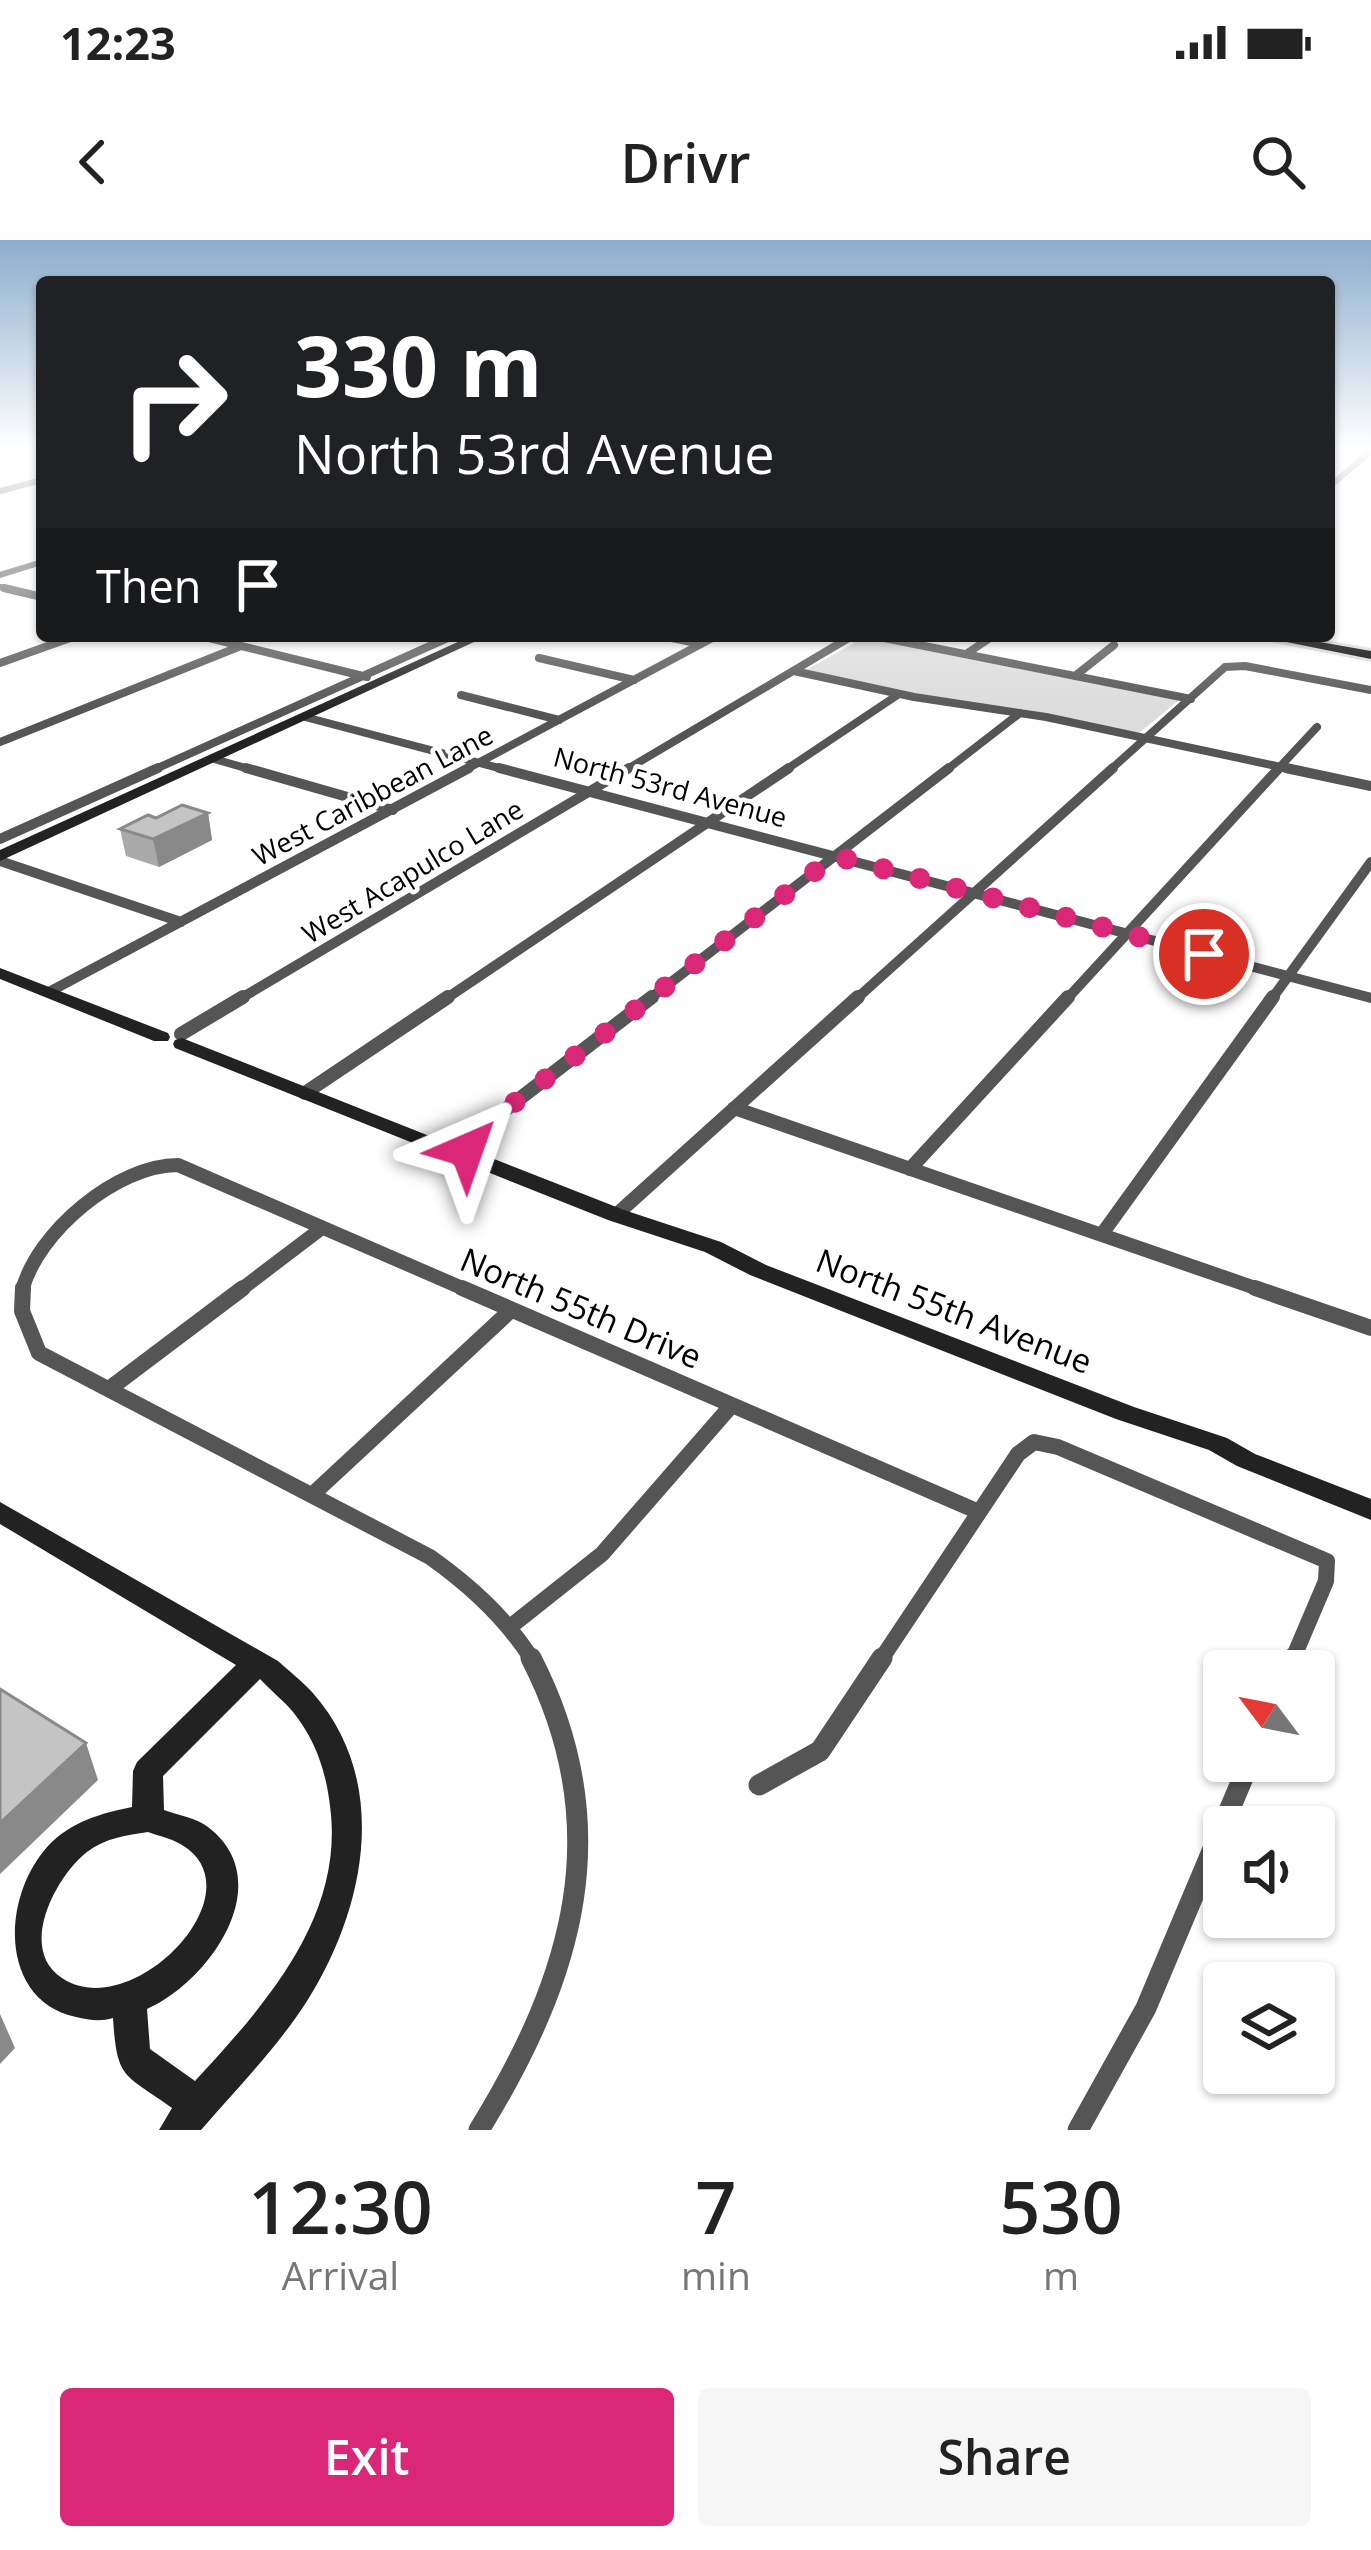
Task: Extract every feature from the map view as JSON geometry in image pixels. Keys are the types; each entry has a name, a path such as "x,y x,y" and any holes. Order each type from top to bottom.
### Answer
{"main road":[{"path":"1295,642 1371,656"}],"street":[{"path":"0,575 36,564"},
{"path":"0,586 36,595"},
{"path":"0,664 60,642"},
{"path":"225,642 384,681"},
{"path":"0,839 439,642"},
{"path":"0,858 468,642"},
{"path":"691,642 701,644"},
{"name":"West Caribbean Lane","path":"49,992 705,642"},
{"name":"West Acapulco Lane","path":"174,1038 842,642"},
{"path":"905,642 1191,699"},
{"path":"966,654 983,642"},
{"path":"1075,676 1114,645"},
{"path":"0,742 241,646"},
{"path":"539,658 634,680"},
{"path":"616,1215 1225,667 1371,690"},
{"path":"794,671 1371,786"},
{"path":"305,1093 899,694"},
{"path":"461,695 559,720"},
{"path":"463,1149 1020,713"},
{"name":"North 53rd Avenue","path":"305,717 1371,998"},
{"path":"910,1169 1317,727"},
{"path":"214,758 393,810"},
{"path":"120,786 141,792"},
{"path":"0,858 181,922"},
{"path":"1102,1234 1371,862"},
{"name":"North 55th Avenue","path":"0,974 174,1038 438,1146 463,1149 650,1234 758,1270 1125,1413 1151,1430 1212,1454 1246,1460 1371,1510"},
{"path":"734,1108 1371,1328"},
{"name":"North 55th Drive","path":"109,1389 17,1337 4,1304 14,1264 34,1240 137,1172 159,1163 178,1165 979,1512"},
{"path":"322,1228 109,1389 437,1560 510,1627 543,1678 570,1743 580,1823 572,1919 538,2025 479,2130"},
{"path":"313,1494 510,1311"},
{"path":"510,1627 550,1603 584,1573 731,1406"},
{"path":"759,1785 820,1751 1018,1454 1034,1442 1058,1447 1304,1547 1327,1562 1326,1581 1297,1650"},
{"path":"0,1512 298,1693 343,1769 350,1829 326,1935 293,1992 187,2118 134,2058 129,1999"},
{"path":"148,1819 148,1771 257,1664"},
{"path":"1078,2130 1146,2008 1241,1782"},
{"path":"148,1819 179,1824 205,1840 220,1863 224,1892 216,1924 196,1956 165,1982 129,1999 92,2004 58,1997 33,1979 26,1966 19,1952 19,1921 31,1888 53,1860 80,1838 114,1824 148,1819"}],"shaded area":[{"path":"856,642 890,642 1178,701 1139,733 906,693 806,670"}],"building":[{"path":"182,805 208,813 153,839 120,829 148,815 156,818"},
{"path":"0,1689 86,1743 0,1823"}],"route":[{"path":"467,1150 462,1143 835,856 1204,954"}]}
